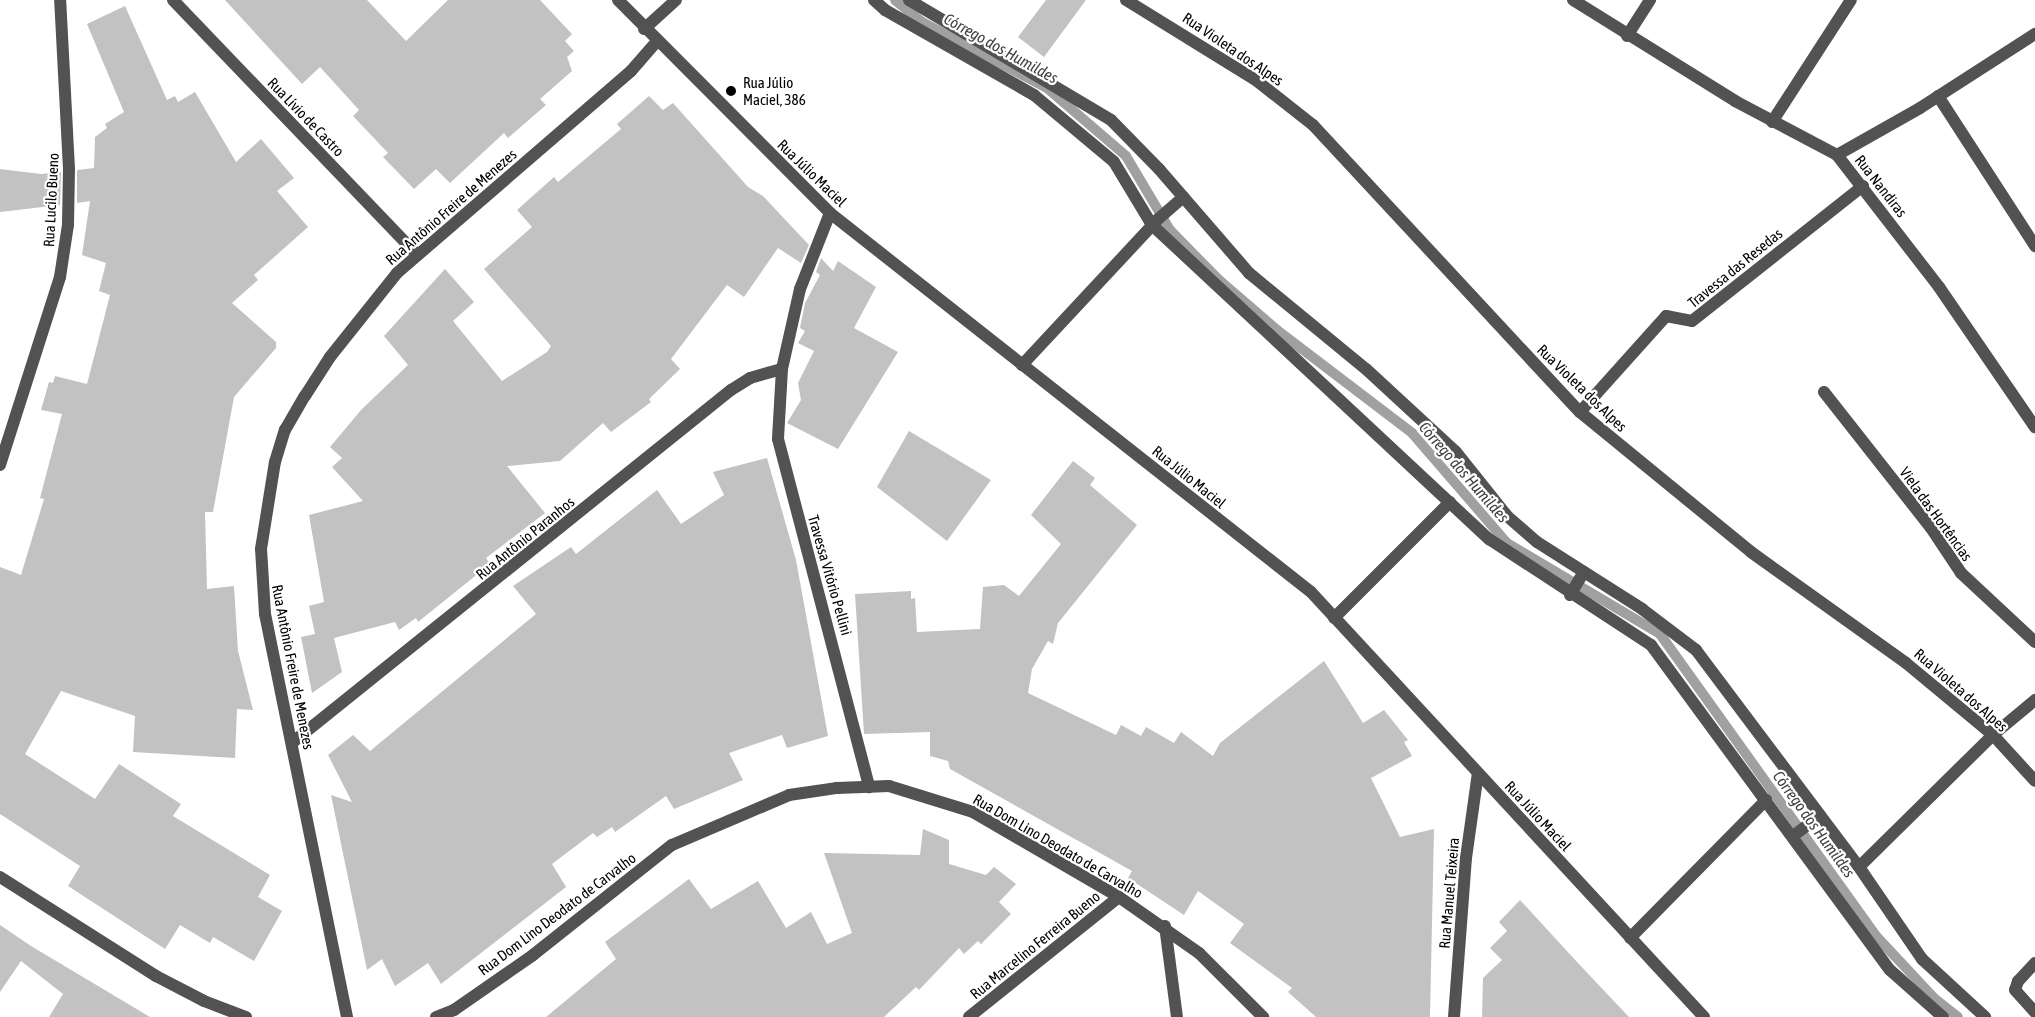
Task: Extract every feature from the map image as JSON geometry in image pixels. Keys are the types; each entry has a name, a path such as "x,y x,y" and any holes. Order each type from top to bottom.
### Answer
{"street":[{"name":"Rua Lucilo Bueno","path":"0,465 60,277 68,225 69,169 60,0"},
{"name":"Rua Lívio de Castro","path":"173,0 417,254"},
{"name":"Rua Júlio Maciel","path":"618,0 644,29 830,213 1311,592 1704,1017"},
{"path":"644,29 676,0"},
{"path":"874,0 885,10 1034,95 1114,162 1155,223 1489,539 1651,645 1794,835 1890,970 1942,1017"},
{"path":"909,0 1111,120 1249,273 1366,369 1456,452 1507,516 1537,542 1696,650 1819,817 1859,867 1922,959 1985,1017"},
{"name":"Rua Violeta dos Alpes","path":"1126,0 1257,81 1313,125 1581,412 1751,552 1906,663 1993,735 2035,781"},
{"name":"Rua Nandiras","path":"1573,0 1627,36 1772,122 1837,155 1940,286 2035,427"},
{"path":"1627,36 1650,0"},
{"path":"1772,122 1851,0"},
{"path":"1837,155 1938,96 2035,34"},
{"name":"Rua Antônio Freire de Menezes","path":"347,1017 261,581 264,519 275,462 285,430 330,357 397,273 631,71 657,41"},
{"path":"1938,96 2034,241"},
{"name":"Travessa das Resedas","path":"1581,412 1666,316 1692,321 1863,186"},
{"path":"1022,365 1155,223 1181,199"},
{"name":"Travessa Vitório Pellini","path":"830,213 800,289 782,369 778,439 869,787"},
{"name":"Rua Antônio Paranhos","path":"293,742 731,390 750,378 782,369"},
{"name":"Viela das Hortências","path":"1824,392 1931,528 1961,573 2035,642"},
{"path":"1334,618 1450,502"},
{"path":"1571,594 1583,573"},
{"path":"1859,867 1993,735 2035,700"},
{"name":"Rua Manuel Teixeira","path":"1454,1017 1466,858 1478,773"},
{"name":"Rua Dom Lino Deodato de Carvalho","path":"436,1017 454,1010 534,955 672,845 789,795 889,786 974,812 1119,897 1164,926 1199,953 1263,1017"},
{"path":"1630,938 1766,800"},
{"path":"1794,835 1819,817"},
{"path":"0,877 156,976 204,1001 246,1017"},
{"name":"Rua Marcelino Ferreira Bueno","path":"969,1017 1119,897"},
{"path":"1164,926 1177,1017"},
{"path":"2035,963 2018,981 2015,990 2035,1012"}],"building":[{"path":"225,0 367,0 406,41 448,0 540,0 572,34 565,41 574,51 567,57 572,71 540,99 546,105 508,138 504,133 450,183 436,169 414,189 383,157 388,153 353,116 359,110 320,67 302,84"},
{"path":"1046,0 1086,0 1044,57 1018,37"},
{"path":"125,6 167,100 175,96 178,102 195,92 236,162 261,139 294,178 277,191 308,227 254,275 258,280 232,303 276,342 276,348 234,397 213,512 205,512 207,589 234,586 238,651 253,710 237,709 235,758 133,752 135,716 61,691 25,754 95,799 119,764 181,804 173,816 270,875 258,897 282,911 254,961 213,937 210,943 180,925 165,949 68,886 80,866 0,814 0,567 21,575 44,499 40,498 62,414 41,410 49,382 53,383 55,376 87,384 110,295 99,291 106,263 82,255 90,201 77,203 77,170 94,168 95,137 107,128 105,124 124,112 87,24"},
{"path":"649,96 663,110 673,103 748,187 763,196 809,245 801,263 778,248 744,297 727,285 671,359 680,369 649,399 651,402 611,432 603,423 560,461 507,466 545,513 486,558 490,564 418,622 416,618 399,630 395,622 334,638 342,672 312,693 301,637 315,634 309,606 324,602 309,515 363,501 332,467 342,458 330,447 361,410 408,365 384,336 445,269 474,302 453,321 502,381 547,352 551,346 484,269 532,227 517,210 554,177 558,182 621,129 617,124"},
{"path":"0,169 41,174 61,172 60,205 0,212"},
{"path":"821,258 833,271 838,261 876,287 854,328 898,352 838,449 787,423 801,400 798,383 814,351 798,343 805,331 800,328 805,303 820,275 816,272"},
{"path":"909,431 991,480 947,541 877,487"},
{"path":"767,458 796,560 828,736 787,748 782,735 729,753 743,780 674,809 666,796 615,832 612,827 597,837 593,833 552,864 566,887 441,984 428,963 395,986 382,959 367,970 331,795 352,802 328,755 353,735 370,751 536,614 513,586 571,547 576,554 657,490 681,524 724,495 713,472"},
{"path":"1073,461 1095,478 1090,485 1137,525 1058,623 1053,644 1048,641 1032,669 1028,693 1116,735 1121,725 1141,736 1146,727 1174,743 1181,732 1213,756 1220,743 1324,661 1363,723 1384,710 1408,740 1404,742 1412,756 1371,778 1400,837 1434,829 1430,1017 1316,1017 1288,992 1292,988 1230,943 1244,924 1198,891 1184,915 1128,878 1132,871 950,769 948,761 930,756 930,732 864,734 855,594 911,591 911,599 915,598 917,632 980,629 983,587 1004,585 1019,596 1061,544 1031,515"},
{"path":"923,829 949,840 949,864 986,875 994,867 1016,884 999,902 1011,914 981,944 978,941 964,954 959,948 919,990 916,987 884,1017 546,1017 616,959 605,942 689,879 711,909 758,881 786,928 811,912 827,944 852,933 824,853 920,855"},
{"path":"1520,900 1629,1017 1482,1017 1483,978 1502,960 1490,948 1507,931 1499,922"},
{"path":"0,925 150,1017 49,1017 63,994 21,961 0,992"}],"waterway":[{"name":"Córrego dos Humildes","path":"895,0 922,22 1047,88 1126,156 1170,230 1218,279 1277,330 1412,433 1507,543 1660,634 1877,937 1935,999 1958,1017"}],"place":[{"name":"Rua Júlio Maciel, 386","path":"731,91"}]}
